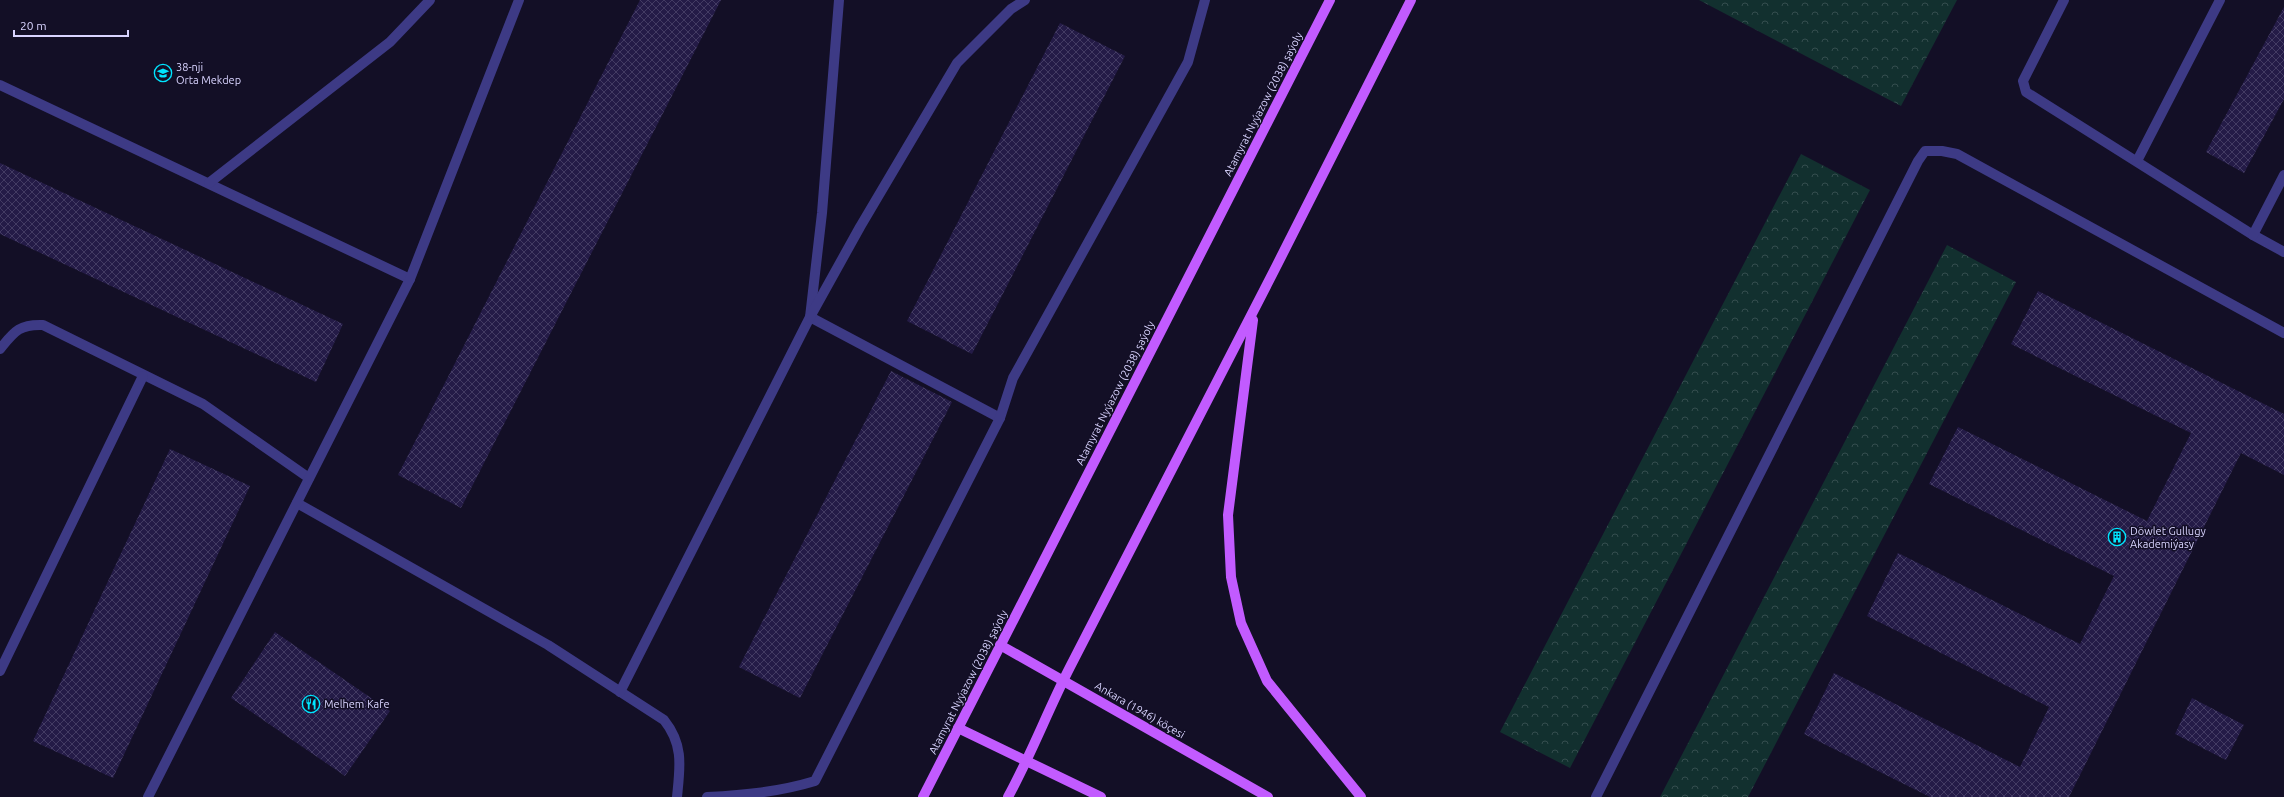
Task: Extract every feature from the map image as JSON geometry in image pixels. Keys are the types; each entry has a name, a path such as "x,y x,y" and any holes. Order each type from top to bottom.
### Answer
{"main road":[{"name":"Atamyrat Nyýazow (2038) şaýoly","path":"923,797 1330,0"},
{"path":"1008,797 1028,761 1064,680 1254,314 1411,0"},
{"path":"1254,314 1228,515 1231,577 1241,623 1267,681 1361,797"},
{"name":"Ankara (1946) köçesi","path":"1000,646 1064,680 1268,797"},
{"path":"958,728 1101,797"}],"lane":[{"path":"209,183 390,42 430,0"},
{"path":"148,797 410,279 519,0"},
{"path":"810,317 822,214 839,0"},
{"path":"620,692 810,317 860,227 957,63 1011,8 1025,0"},
{"path":"707,797 752,795 786,790 815,781 1000,418 1013,378 1188,62 1205,0"},
{"path":"2064,0 2023,81 2026,92 2253,235 2284,252"},
{"path":"2137,161 2220,0"},
{"path":"0,85 410,279"},
{"path":"1596,797 1918,161 1925,151 1942,151 1957,154 2284,333"},
{"path":"2253,235 2284,175"},
{"path":"810,317 1000,418"},
{"path":"0,349 20,328 30,324 43,325 143,376 203,404 309,478"},
{"path":"0,671 143,376"},
{"path":"297,503 548,645 664,720 674,732 681,757 677,797"}],"green space":[{"path":"1699,0 1957,0 1901,106"},
{"path":"1801,154 1870,190 1570,768 1500,732"},
{"path":"1947,245 2016,282 1748,797 1660,797"}],"building":[{"path":"640,0 721,0 461,508 398,475"},
{"path":"2284,7 2284,99 2244,173 2206,152"},
{"path":"1060,23 1125,56 972,354 907,321"},
{"path":"0,163 343,324 316,382 0,234"},
{"name":"Döwlet Gullugy Akademiýasy","path":"2038,291 2284,414 2284,475 2241,453 2069,797 1930,797 1804,734 1834,673 2020,767 2049,707 1867,616 1898,553 2080,644 2114,576 1929,484 1958,427 2147,521 2191,433 2011,344"},
{"path":"891,371 952,402 800,698 739,667"},
{"path":"170,449 250,486 113,778 33,741"},
{"name":"Melhem Kafe","path":"275,632 390,711 345,776 231,698"},
{"path":"2192,698 2244,725 2226,760 2175,734"}],"place":[{"name":"38-nji Orta Mekdep","path":"163,73"},
{"name":"Döwlet Gullugy Akademiýasy","path":"2117,537"},
{"name":"Melhem Kafe","path":"311,704"}]}
